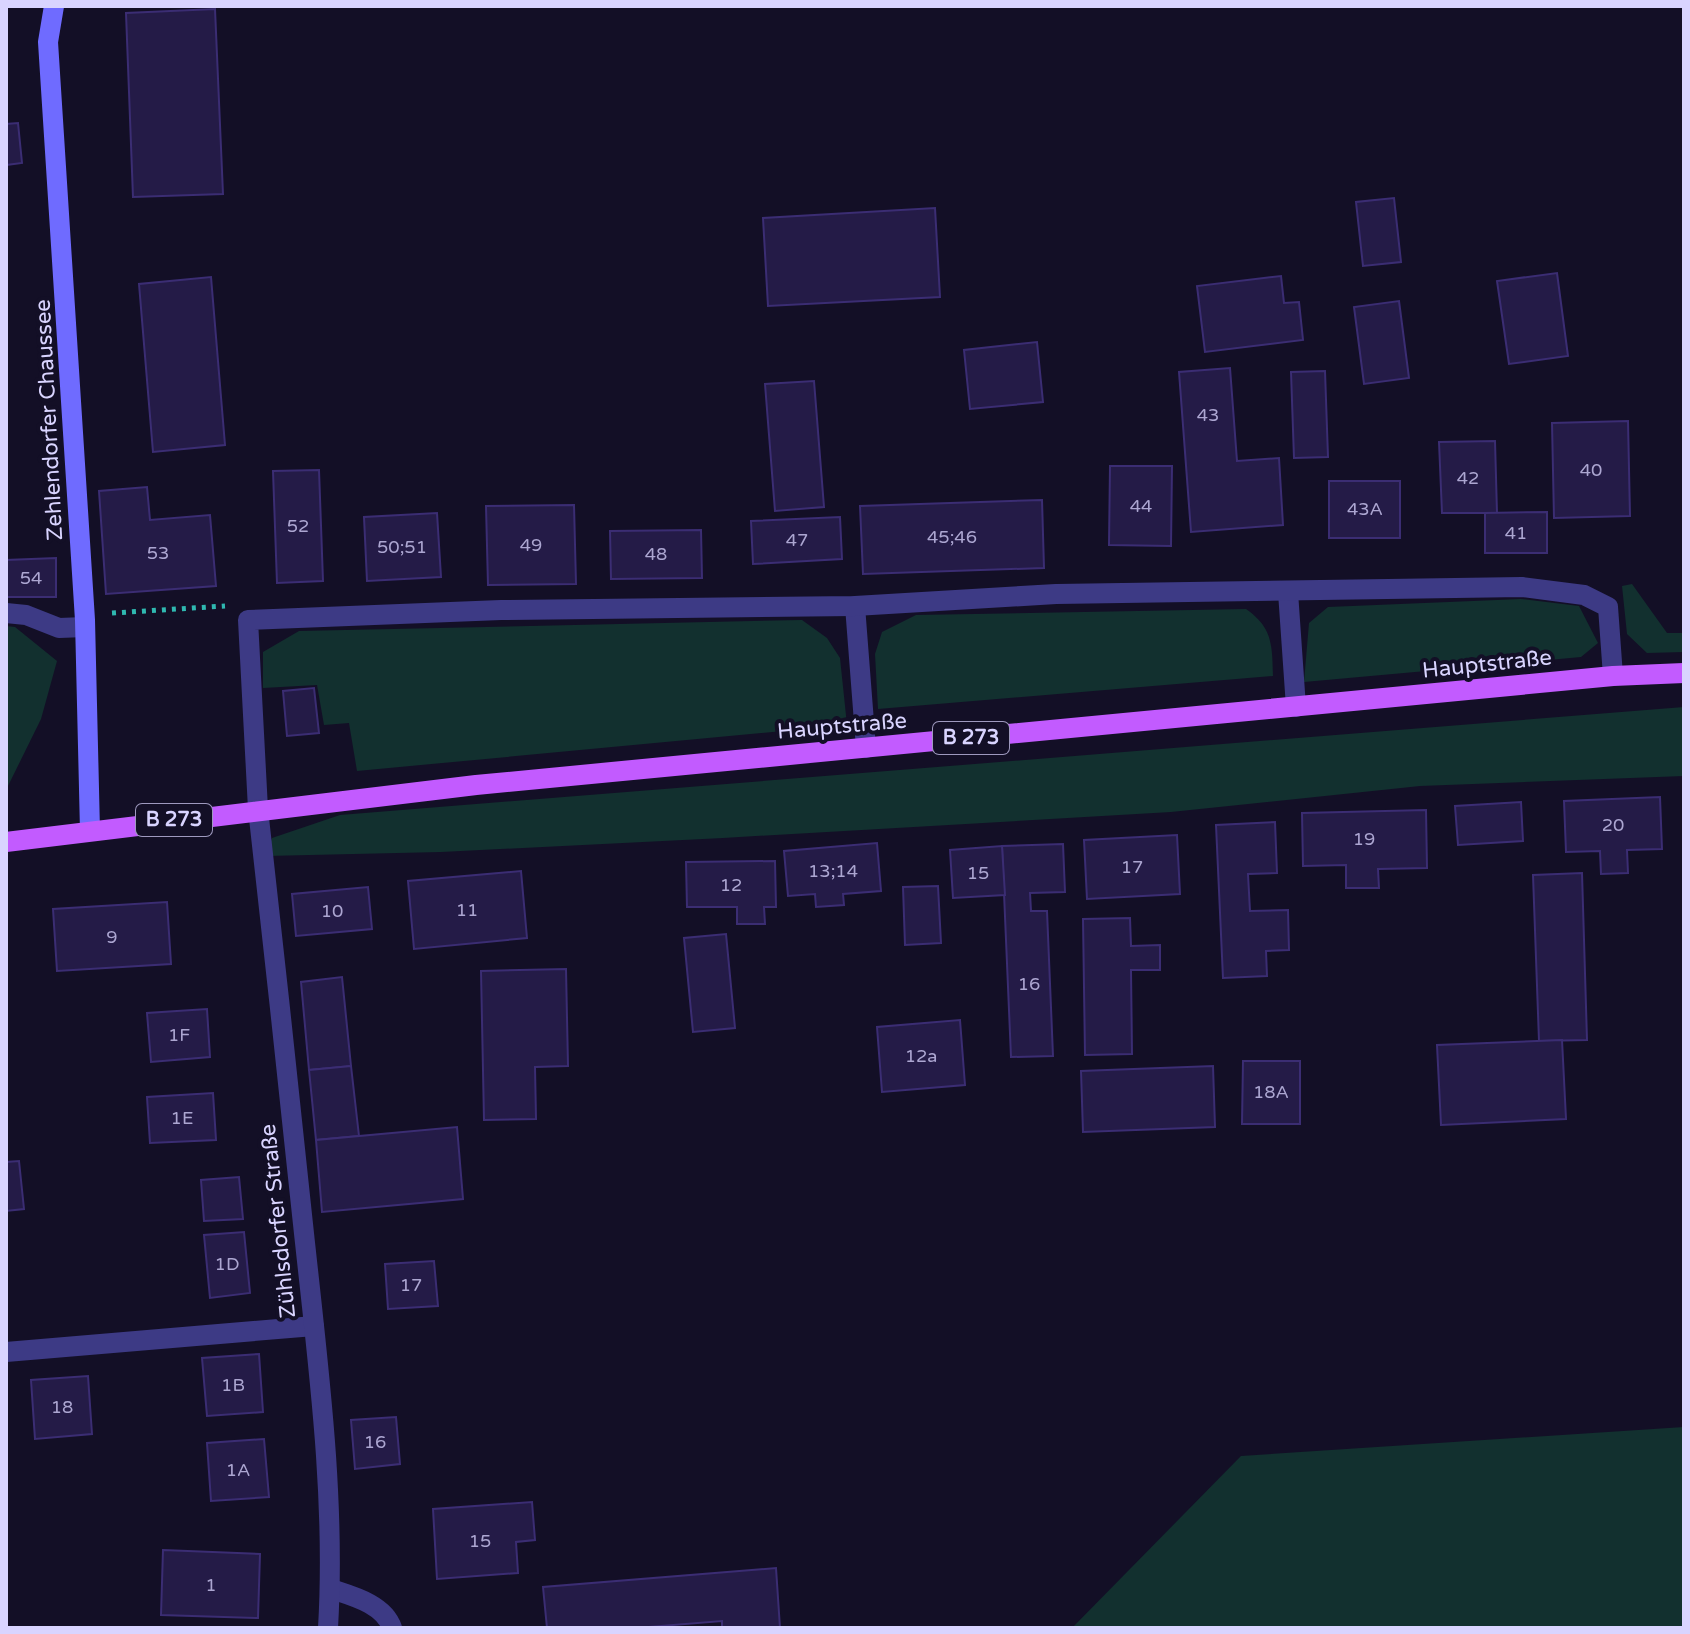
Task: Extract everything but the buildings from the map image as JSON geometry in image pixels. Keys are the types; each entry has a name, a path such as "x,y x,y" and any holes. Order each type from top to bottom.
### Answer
{"main road":[{"name":"Zehlendorfer Chaussee","path":"54,6 48,42 90,618 90,831"},
{"name":"Hauptstraße","path":"6,842 491,783 1613,676 1684,673"}],"street":[{"path":"866,748 855,606 1056,594 1522,587 1584,595 1608,607 1613,676"},
{"path":"1288,592 1296,707"},
{"name":"Zühlsdorfer Straße","path":"328,1628 331,1589 327,1483 314,1326 258,809 248,620 517,610 855,606"},
{"path":"6,613 26,615 59,628 90,618"},
{"path":"6,1352 314,1326"},
{"path":"331,1589 364,1599 389,1620 392,1628"}],"path":[{"path":"90,618 232,605"}],"green space":[{"path":"1632,584 1667,633 1684,633 1684,652 1647,653 1627,634 1622,586"},
{"path":"1521,599 1579,606 1598,643 1581,657 1304,682 1309,623 1328,607"},
{"path":"1246,609 1266,630 1273,676 878,709 875,654 882,632 916,615"},
{"path":"802,620 827,638 840,658 847,725 357,771 349,723 324,725 317,685 263,688 263,652 299,631"},
{"path":"6,626 15,627 57,661 41,719 6,790"},
{"path":"1684,707 1684,776 1420,786 1171,812 723,838 441,852 266,856 272,838 340,815"},
{"path":"1684,1427 1684,1628 1072,1628 1241,1456"}]}
